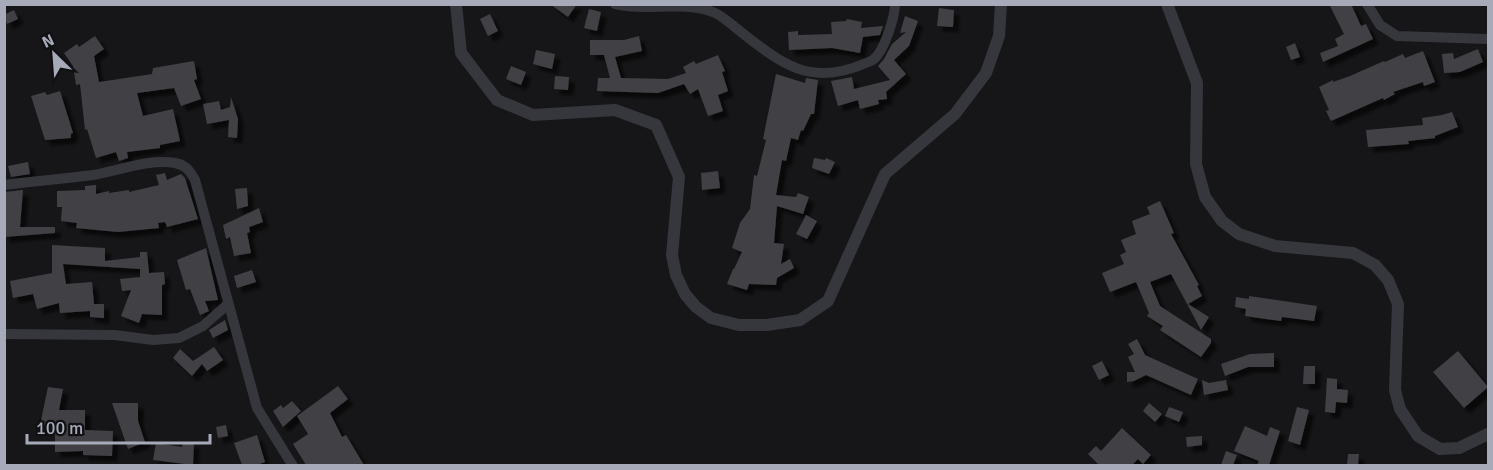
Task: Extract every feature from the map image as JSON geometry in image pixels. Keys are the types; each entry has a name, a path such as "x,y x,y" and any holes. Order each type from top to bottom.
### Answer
{"street":[{"path":"456,4 461,53 497,100 533,115 615,110 656,125 679,177 672,255 676,275 685,294 696,307 711,318 739,325 767,325 800,320 828,301 885,174 955,114 986,73 999,36 1001,4"},
{"path":"615,4 697,8 716,13 777,59 797,70 827,75 854,69 873,60 882,47 895,12 895,4"},
{"path":"1167,4 1197,83 1196,164 1204,197 1222,221 1239,234 1275,246 1353,253 1376,265 1388,280 1398,304 1395,390 1400,409 1418,436 1440,449 1459,448 1488,434"},
{"path":"1367,4 1380,25 1398,36 1488,39"},
{"path":"4,185 93,175 158,162 173,162 184,165 190,170 195,180 257,408 293,465"},
{"path":"4,334 115,335 153,340 179,338 203,326 228,304"}],"building":[{"path":"550,4 577,4 568,17"},
{"path":"1329,4 1351,4 1361,26 1366,24 1373,39 1323,62 1320,53 1338,46 1335,39 1344,34"},
{"path":"939,8 954,10 953,27 937,26"},
{"path":"589,9 601,12 597,31 584,28"},
{"path":"14,10 18,19 7,24 4,15"},
{"path":"490,14 498,31 488,36 480,19"},
{"path":"905,16 918,21 909,46 894,60 906,74 886,92 887,99 878,100 879,104 860,109 858,100 838,106 831,81 852,77 854,89 890,80 878,66 892,44 906,32 900,33"},
{"path":"847,19 862,22 861,28 883,26 880,35 863,37 860,53 832,48 789,50 788,32 798,31 798,35 832,34 831,22"},
{"path":"95,36 104,49 94,56 99,82 152,74 153,68 194,61 197,79 194,80 201,99 181,106 174,88 137,93 143,116 173,109 180,141 160,145 160,148 127,152 128,158 119,161 116,152 96,158 87,129 85,130 80,84 76,85 73,66 64,53 77,44 79,47"},
{"path":"639,36 642,51 615,57 621,78 668,79 686,73 683,67 694,61 696,64 718,55 725,71 722,72 728,91 718,95 723,111 708,116 698,89 690,94 684,84 658,93 597,91 598,78 610,78 604,55 590,55 590,40 624,40"},
{"path":"1295,43 1300,57 1291,60 1286,47"},
{"path":"1478,49 1483,62 1460,72 1444,73 1442,54 1453,53 1454,59"},
{"path":"536,50 555,54 552,69 533,64"},
{"path":"1423,51 1435,82 1424,86 1423,82 1393,92 1395,94 1384,100 1383,98 1331,121 1319,87 1403,54 1405,58"},
{"path":"511,66 526,72 521,85 506,79"},
{"path":"776,74 805,83 806,78 818,80 814,114 811,114 803,131 801,130 798,140 791,138 786,161 782,160 776,195 796,197 798,193 809,197 803,214 777,206 774,243 784,244 781,264 790,259 794,268 777,278 776,285 749,284 747,290 727,284 742,252 732,248 740,223 750,209 754,175 757,176 766,140 763,139"},
{"path":"555,76 569,77 568,90 554,89"},
{"path":"60,91 73,133 71,138 45,140 31,96"},
{"path":"231,97 238,119 237,138 228,137 229,120 207,124 203,104 219,101 221,110 230,107"},
{"path":"1452,112 1458,127 1435,136 1435,138 1408,141 1409,144 1368,147 1366,130 1423,125 1422,118"},
{"path":"814,158 825,160 826,158 835,162 829,174 812,168"},
{"path":"28,162 30,174 11,177 8,166"},
{"path":"718,171 720,188 702,190 701,173"},
{"path":"165,173 167,180 181,174 185,178 198,219 167,227 165,222 158,223 159,228 118,232 76,228 77,223 61,221 62,207 57,207 57,191 85,190 85,186 96,185 96,194 109,191 109,193 129,190 129,192 159,185 156,175"},
{"path":"247,188 248,206 237,209 235,189"},
{"path":"23,190 20,227 55,227 55,233 4,237 4,192"},
{"path":"1160,201 1174,233 1171,234 1199,285 1197,286 1202,296 1188,304 1209,317 1201,330 1171,274 1150,282 1160,306 1211,339 1211,343 1201,357 1160,330 1163,326 1147,316 1149,313 1136,282 1110,292 1102,273 1124,264 1120,255 1126,252 1121,240 1136,234 1132,221 1150,214 1147,207"},
{"path":"259,208 263,222 249,227 250,232 247,233 251,253 234,256 230,237 226,239 223,225"},
{"path":"806,215 817,221 807,239 796,234"},
{"path":"52,245 105,248 105,261 140,257 140,252 147,252 149,273 164,272 162,315 142,314 139,323 121,316 131,290 122,291 120,279 140,277 140,269 63,264 66,284 92,282 94,304 104,304 104,318 90,317 90,311 60,313 59,303 37,309 33,294 13,298 10,281 52,273"},
{"path":"206,248 218,300 205,301 209,311 200,315 190,289 186,290 177,260"},
{"path":"252,270 256,282 237,288 234,276"},
{"path":"1249,296 1317,306 1314,321 1282,317 1281,321 1245,316 1246,309 1235,307 1236,297 1249,299"},
{"path":"225,320 228,330 213,338 209,330"},
{"path":"1137,339 1145,355 1198,379 1191,395 1146,375 1127,382 1127,372 1135,372 1128,357 1134,354 1128,344"},
{"path":"214,347 223,360 207,371 202,364 192,376 173,358 180,349 193,361"},
{"path":"1458,351 1488,387 1464,408 1433,372"},
{"path":"1274,353 1274,367 1248,367 1225,376 1221,364 1250,354"},
{"path":"1102,361 1109,375 1099,380 1092,366"},
{"path":"1304,366 1315,366 1315,384 1303,384"},
{"path":"1327,378 1337,379 1337,389 1348,390 1347,403 1336,402 1335,413 1325,412"},
{"path":"1202,380 1209,383 1226,380 1228,390 1204,395"},
{"path":"338,386 348,399 330,413 342,437 346,435 364,465 306,465 293,444 308,434 297,416"},
{"path":"48,387 63,389 59,410 85,410 85,430 113,431 112,456 83,455 83,451 55,452 55,428 40,425"},
{"path":"292,401 301,411 283,427 273,411 281,405 283,408"},
{"path":"112,403 138,403 138,421 145,442 128,449"},
{"path":"1149,403 1162,414 1155,422 1143,411"},
{"path":"1169,407 1183,412 1179,422 1165,416"},
{"path":"1297,407 1309,410 1300,445 1288,441"},
{"path":"226,425 228,436 218,438 216,427"},
{"path":"1245,426 1267,436 1270,427 1280,431 1269,465 1257,465 1259,461 1234,451"},
{"path":"1122,428 1151,455 1143,464 1138,459 1132,465 1099,465 1088,454 1096,446 1101,451"},
{"path":"257,435 265,462 257,465 242,465 234,443"},
{"path":"1202,436 1202,445 1187,447 1186,437"},
{"path":"183,442 194,443 193,465 153,460 156,443 182,447"},
{"path":"1226,451 1237,455 1233,465 1221,465"},
{"path":"1348,454 1359,454 1358,465 1347,465"}]}
